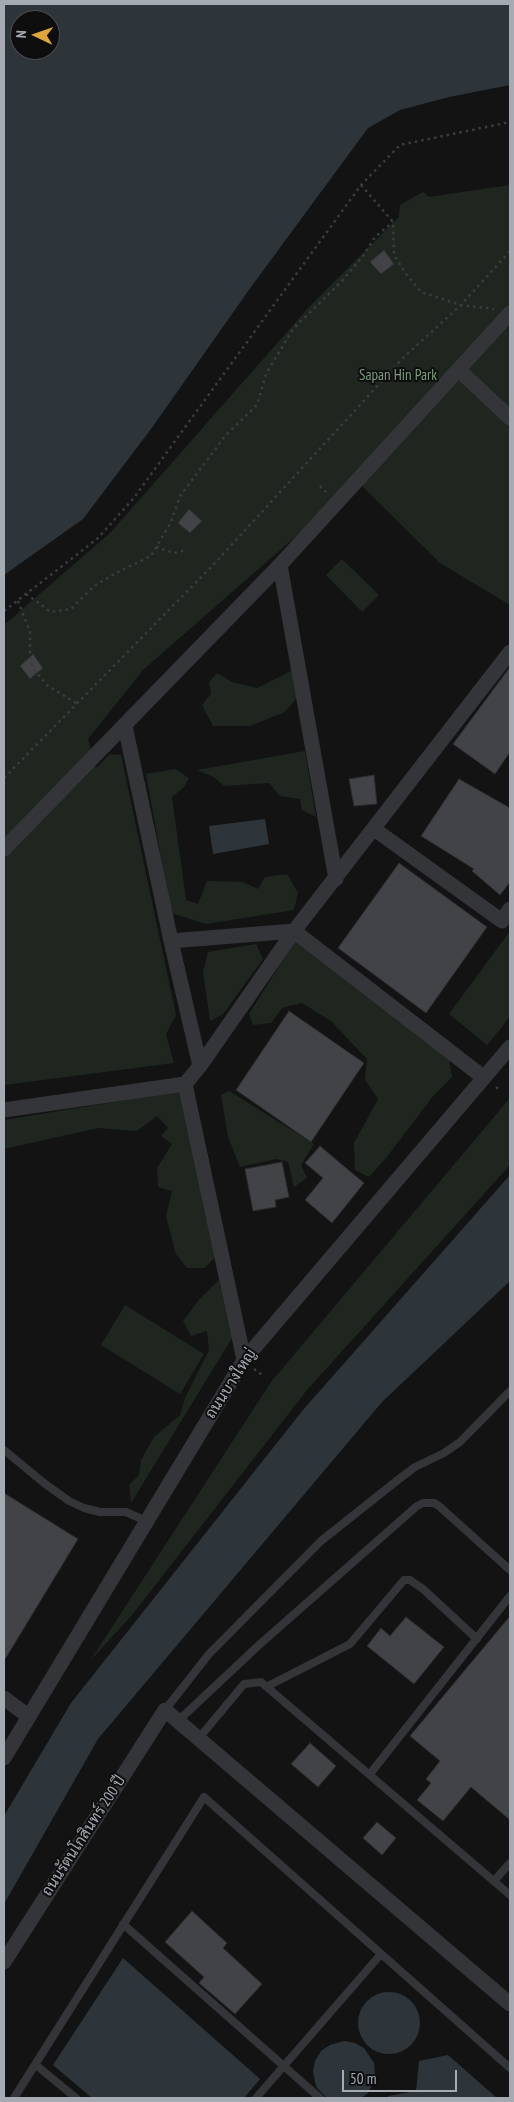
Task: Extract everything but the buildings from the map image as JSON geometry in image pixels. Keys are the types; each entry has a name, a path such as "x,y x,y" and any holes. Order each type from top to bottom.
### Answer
{"street":[{"path":"4,848 280,565 459,370 506,312"},
{"path":"459,370 510,418"},
{"path":"280,565 336,879"},
{"path":"4,1110 185,1084 200,1066 294,931 510,652"},
{"path":"125,726 170,941 200,1066"},
{"path":"374,829 502,921 510,909"},
{"path":"170,941 294,931 483,1077"},
{"name":"ถนนบางใหญ่","path":"4,1758 244,1360 510,1046"},
{"path":"185,1084 244,1360"},
{"path":"4,1698 28,1716"},
{"path":"165,1710 510,2004"},
{"name":"ถนนรัตนโกสินทร์ 200 ปี","path":"4,1961 165,1710"}],"lane":[{"path":"165,1710 209,1654 321,1541 399,1478 460,1442 510,1390"},
{"path":"4,1450 44,1484 69,1501 84,1508 100,1512 126,1512 146,1521"},
{"path":"179,1720 259,1645 417,1506 428,1502 439,1506 510,1570"},
{"path":"268,1686 350,1644 404,1580 410,1580 423,1589 477,1639"},
{"path":"370,1774 510,1596"},
{"path":"199,1738 244,1684 261,1682 268,1686 510,1895"},
{"path":"14,2098 204,1798 510,2068"},
{"path":"494,1881 510,1863"},
{"path":"123,1924 320,2098"},
{"path":"256,2098 381,1954"},
{"path":"36,2065 76,2098"}],"path":[{"path":"4,611 97,539 133,499 361,185 400,145 510,122"},
{"path":"361,185 393,222 394,255 406,274 421,292 461,305 506,312"},
{"path":"26,594 51,612 71,609 94,586 116,572 151,556 171,522 180,496 226,435 257,405 266,374 292,329 341,282 363,256 375,237 393,222"},
{"path":"4,778 214,564 405,356 461,305 510,251"},
{"path":"156,547 174,553 185,550"},
{"path":"18,600 30,632 30,652 33,669 48,686 78,704"}],"green space":[{"name":"Sapan Hin Park","path":"510,185 510,605 440,563 358,482 143,670 88,739 96,768 110,754 121,755 176,1015 166,1034 174,1063 4,1085 4,625 110,533 309,307 399,217 400,205 423,192 429,197"},
{"path":"342,559 379,595 362,612 326,575"},
{"path":"293,670 300,694 285,712 250,726 213,726 202,705 211,694 209,682 217,673 232,682 257,688"},
{"path":"305,751 316,817 302,810 300,799 280,796 269,783 224,786 214,777 197,770"},
{"path":"175,769 189,778 184,787 172,797 186,900 198,904 207,881 243,882 258,889 265,877 287,874 298,893 294,910 206,924 171,913 146,774"},
{"path":"510,931 510,1017 487,1045 449,1014"},
{"path":"295,941 321,957 449,1058 452,1077 434,1095 386,1158 369,1177 355,1170 354,1143 378,1099 365,1080 367,1059 331,1021 302,1003 282,1008 271,1023 253,1025 249,1014"},
{"path":"256,944 263,959 223,1014 210,1021 203,972 208,952"},
{"path":"181,1091 216,1256 205,1268 187,1268 176,1254 166,1216 172,1191 158,1187 157,1168 172,1144 161,1136 168,1128 157,1116 137,1131 98,1128 4,1149 4,1120"},
{"path":"229,1091 314,1144 301,1165 307,1178 294,1187 288,1162 277,1159 240,1167 228,1137 221,1095"},
{"path":"510,1098 510,1165 307,1390 132,1615 90,1661 271,1382"},
{"path":"219,1280 232,1338 131,1503 129,1485 139,1475 141,1460 154,1437 180,1415 185,1398 209,1350 207,1331 191,1336 183,1321 198,1301"},
{"path":"125,1305 204,1354 180,1394 101,1345"}],"shaded area":[{"path":"4,4 510,4 510,85 449,97 400,110 368,128 251,287 151,429 83,519 4,575"},
{"path":"265,819 269,844 213,854 209,826"},
{"path":"510,1175 510,1281 382,1402 98,1739 4,1904 4,1816 71,1703 303,1410"},
{"path":"123,1958 260,2079 244,2098 92,2098 53,2065"},
{"path":"389,1992 401,1994 411,2001 418,2011 420,2023 418,2035 411,2045 401,2052 389,2054 377,2052 367,2045 360,2035 358,2023 360,2011 367,2001 377,1994"},
{"path":"344,2041 355,2043 364,2048 374,2063 375,2074 373,2084 367,2094 361,2098 327,2098 317,2088 315,2082 313,2071 315,2061 321,2051 330,2045"},
{"path":"448,2055 497,2098 388,2098 388,2096 416,2091 419,2061"}]}
